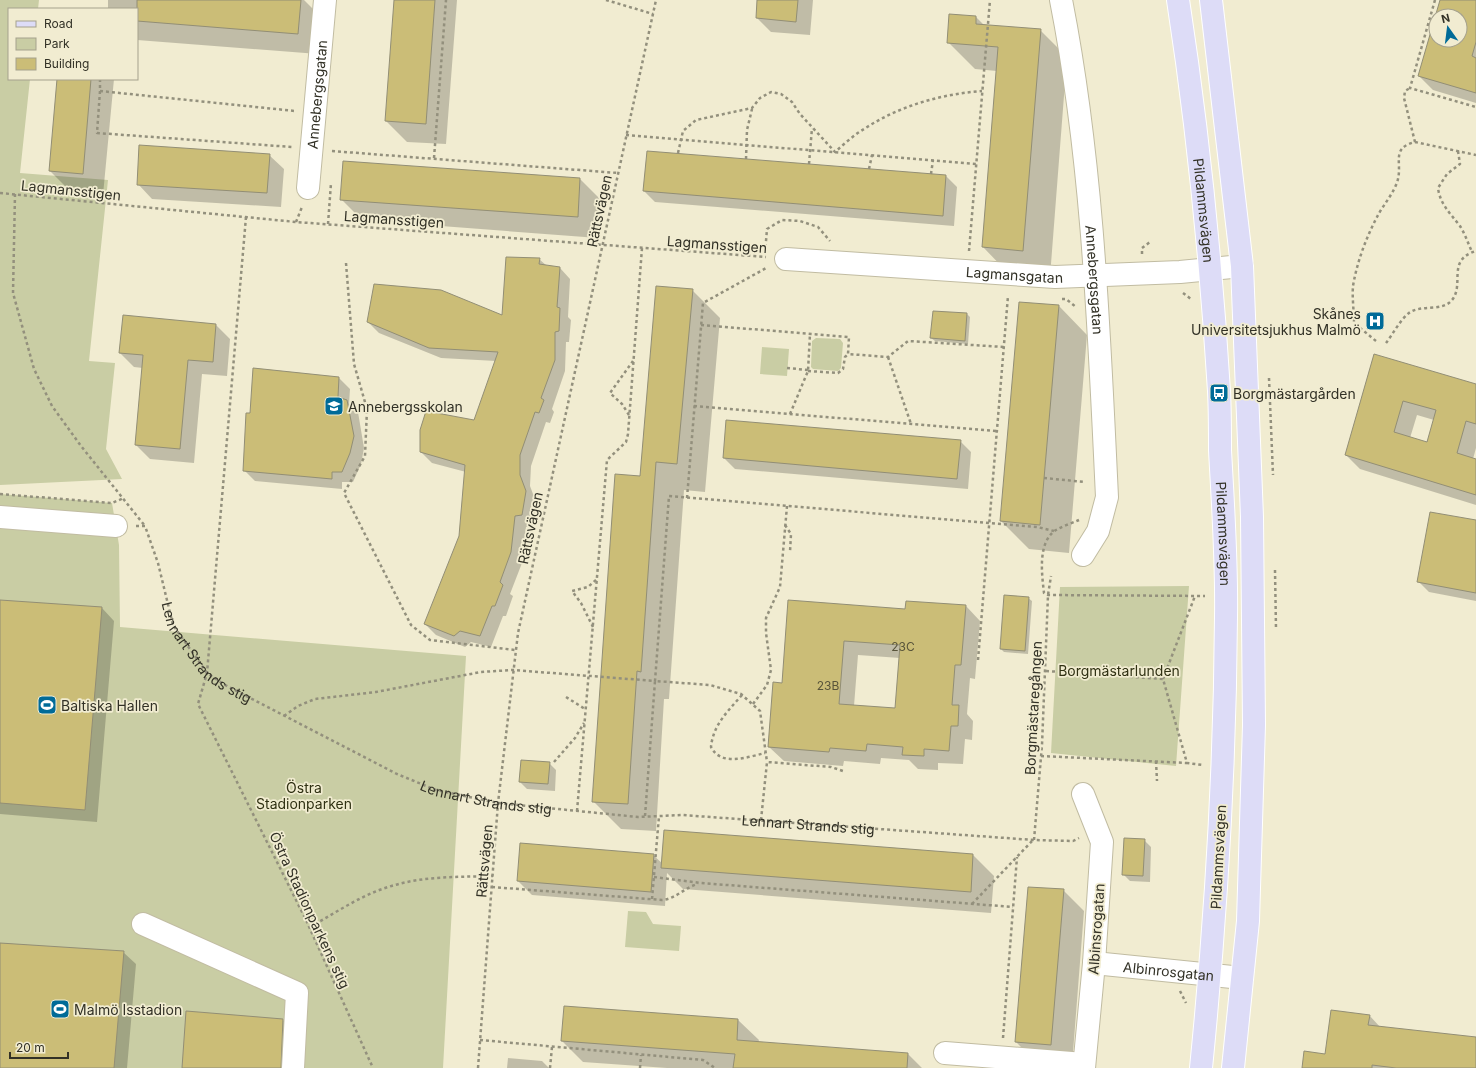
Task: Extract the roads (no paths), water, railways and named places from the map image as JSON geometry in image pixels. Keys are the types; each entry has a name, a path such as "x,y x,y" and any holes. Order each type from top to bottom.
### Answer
{"main road":[{"name":"Pildammsvägen","path":"1178,0 1191,82 1211,270 1219,393 1226,616 1220,842 1201,1068"},
{"name":"Pildammsvägen","path":"1211,0 1242,266 1250,450 1254,725 1248,921 1233,1068"}],"street":[{"name":"Annebergsgatan","path":"308,188 322,150 315,111 325,0"},
{"name":"Annebergsgatan","path":"1061,0 1085,162 1093,240 1107,497 1098,531 1083,555"},
{"name":"Lagmansgatan","path":"775,265 1055,277 1095,277 1211,270 1242,266"},
{"path":"0,517 116,526"},
{"name":"Albinsrogatan","path":"1083,794 1102,842 1094,964 1084,1066"},
{"path":"143,924 297,993 293,1068"},
{"name":"Albinrosgatan","path":"1094,964 1242,978"},
{"path":"945,1052 1002,1056 1084,1066"}],"place":[{"name":"Skånes Universitetsjukhus Malmö","path":"1375,321"},
{"name":"Borgmästargården","path":"1219,393"},
{"name":"Annebergsskolan","path":"334,406"},
{"name":"Baltiska Hallen","path":"47,705"},
{"name":"Malmö Isstadion","path":"60,1009"}],"park label":[{"name":"Borgmästarlunden","path":"1119,670"},
{"name":"Östra Stadionparken","path":"304,796"}]}
